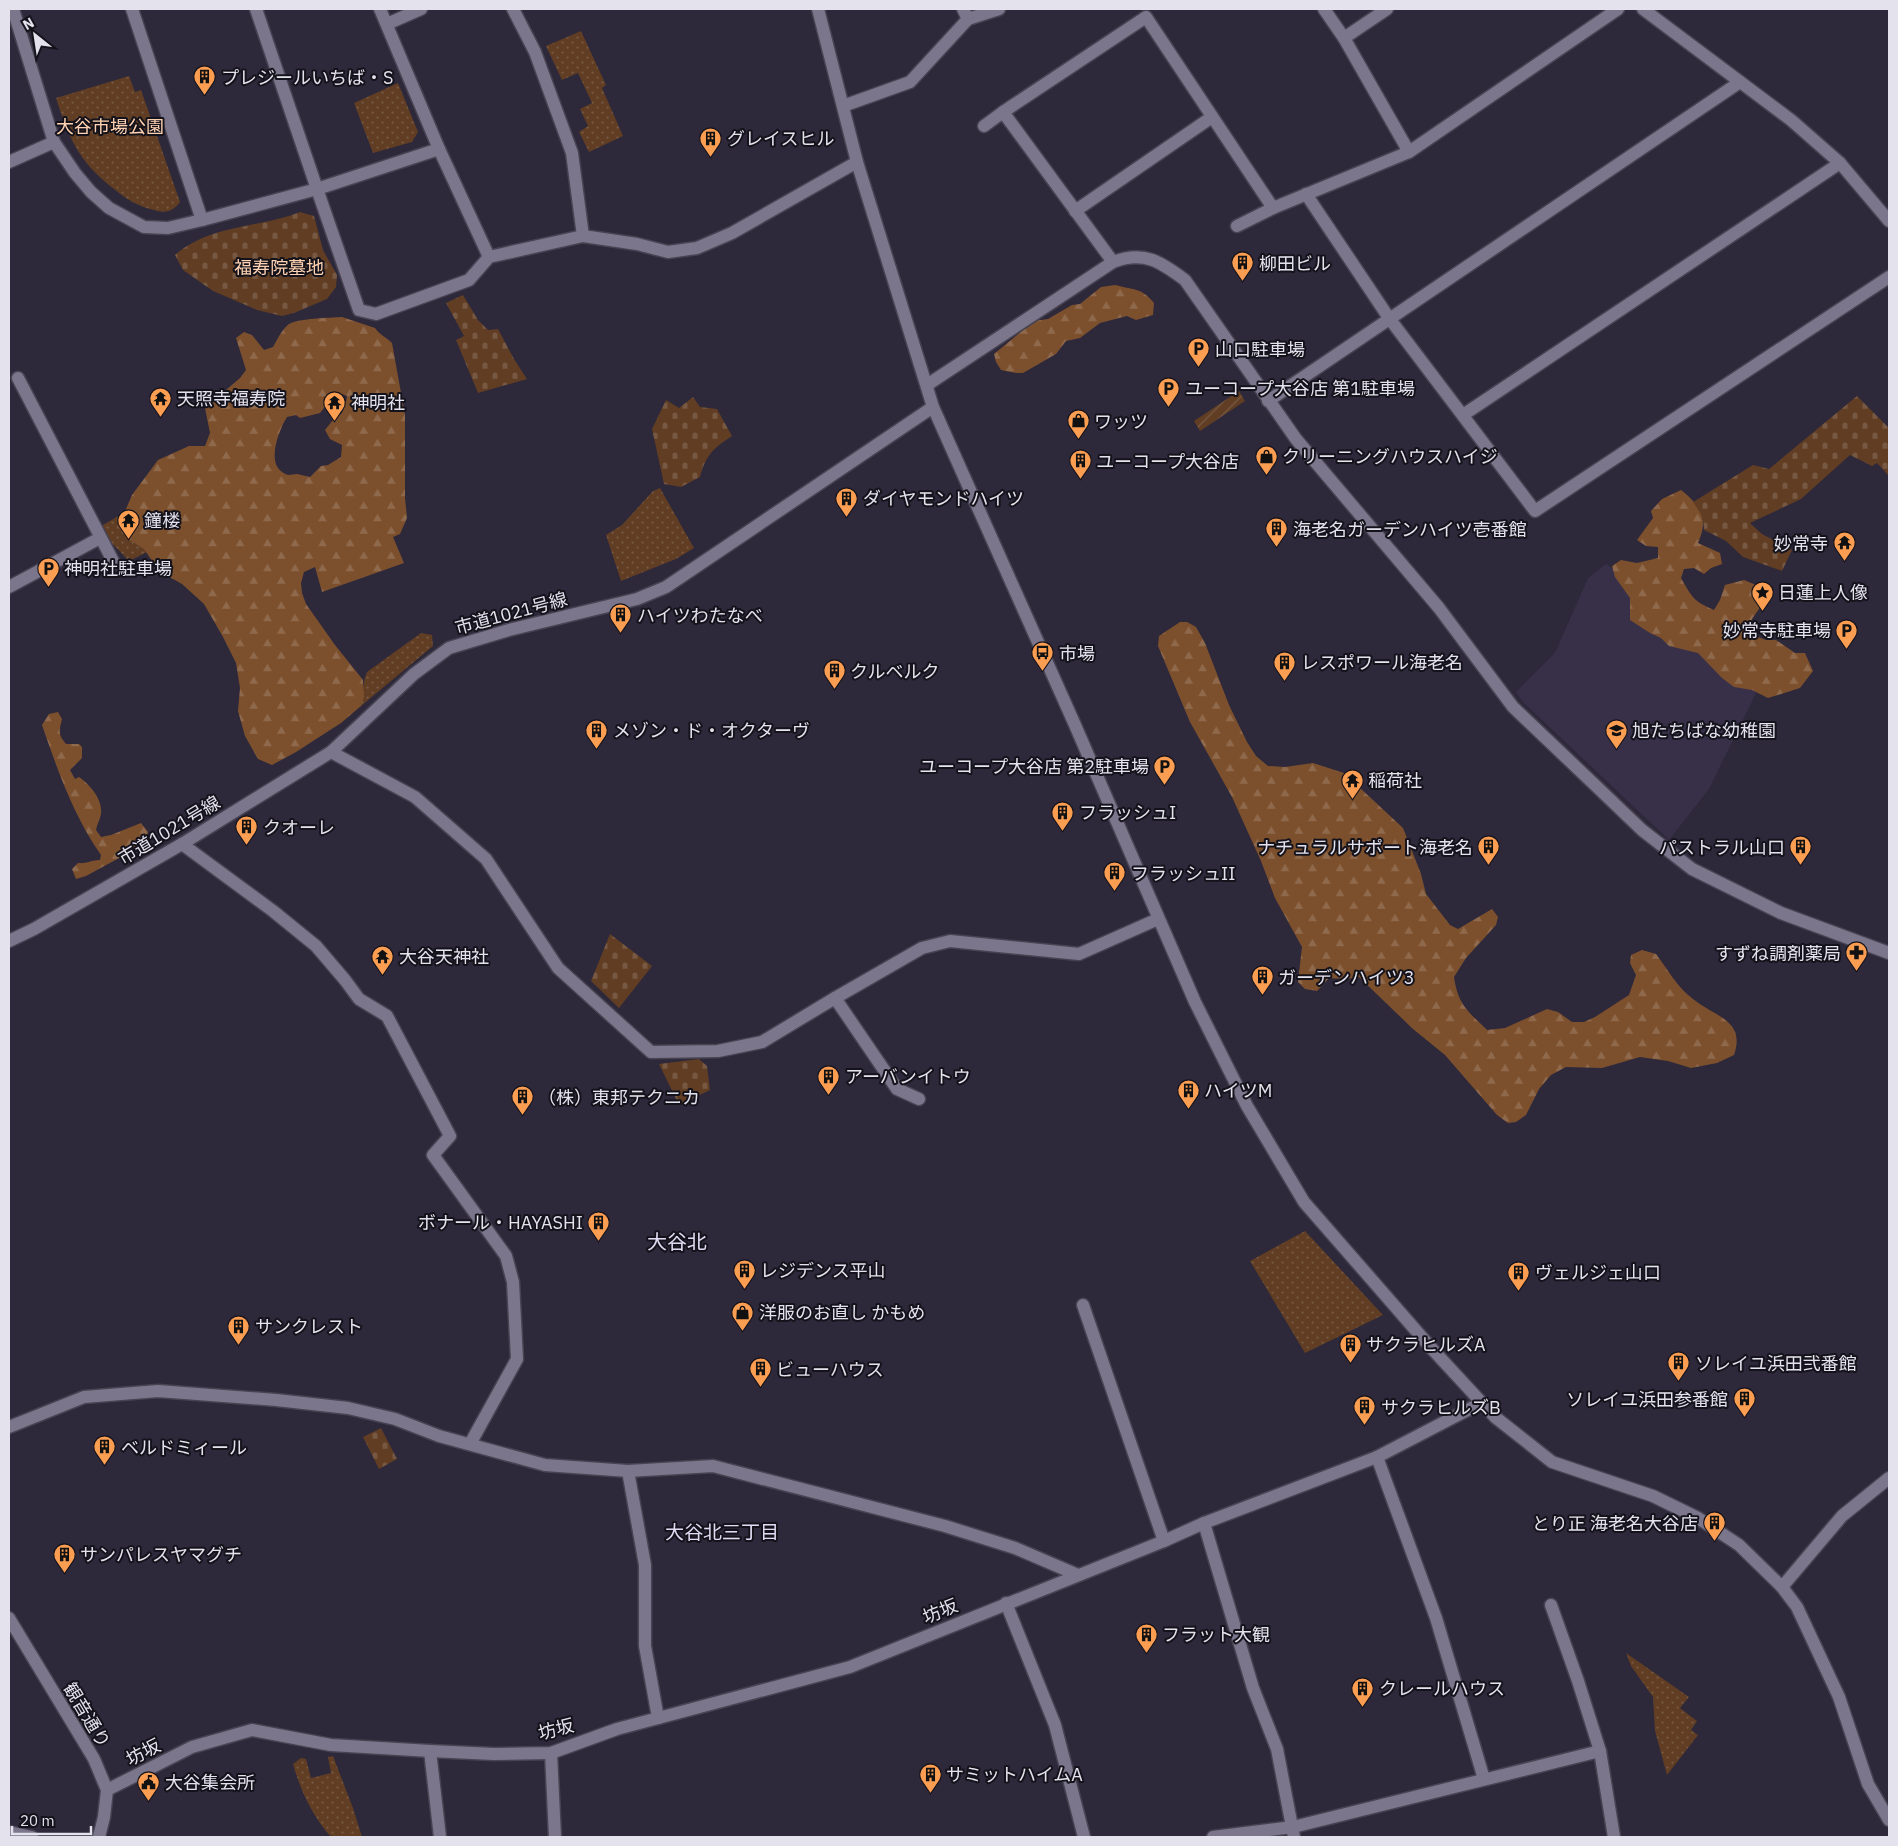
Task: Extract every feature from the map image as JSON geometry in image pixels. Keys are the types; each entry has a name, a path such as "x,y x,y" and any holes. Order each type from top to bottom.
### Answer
{"street":[{"path":"13,9 54,142 75,174 91,192 109,208 144,227 168,228 202,220 317,189 439,149"},
{"path":"132,9 202,220"},
{"path":"256,9 359,310 376,314 469,280 489,257 583,236 637,244 668,252 697,248 732,233 857,162"},
{"path":"380,9 439,149 489,257"},
{"path":"387,24 421,9"},
{"path":"513,9 536,52 572,153 583,236"},
{"path":"818,9 857,162 933,406 1195,1002 1247,1106 1304,1202 1495,1417 1552,1462 1653,1496 1698,1518 1739,1545 1782,1587 1797,1608 1839,1696 1868,1784 1889,1820"},
{"path":"843,106 910,82 966,14 999,9"},
{"path":"1324,9 1344,38 1409,152"},
{"path":"1344,38 1387,9"},
{"path":"1237,226 1272,208 1409,152 1618,9"},
{"path":"1643,9 1791,120 1840,163 1889,221"},
{"path":"984,126 1146,17 1272,208"},
{"path":"1268,401 1740,82"},
{"path":"1003,112 1113,262"},
{"path":"1075,211 1212,117"},
{"path":"9,162 54,142"},
{"path":"1463,415 1840,163"},
{"path":"1306,194 1389,318 1535,511 1889,277"},
{"path":"927,386 1113,262 1123,258 1143,257 1168,267 1185,280 1296,439 1439,608 1513,707 1642,830 1692,869 1728,888 1781,914 1889,953"},
{"path":"18,378 114,563"},
{"name":"市道1021号線","path":"9,941 34,930 182,844 331,752 414,674 449,648 508,630 637,599 666,587 933,406"},
{"path":"9,588 100,538"},
{"path":"331,752 415,798 486,859 558,968 651,1052 718,1051 762,1042 922,948 950,941 1079,954 1158,918"},
{"path":"182,844 316,946 359,999 387,1016 450,1136 433,1155 506,1256 513,1282 517,1358 470,1444"},
{"path":"835,998 897,1089 919,1098"},
{"path":"1083,1305 1164,1540"},
{"path":"9,1427 84,1397 158,1390 348,1408 396,1419 439,1436 545,1465 628,1471 713,1466 945,1526 1015,1548 1078,1575"},
{"name":"坊坂","path":"107,1790 192,1747 252,1730 331,1745 494,1754 551,1752 617,1729 850,1667 1204,1523 1377,1457 1481,1403"},
{"path":"1377,1457 1436,1618 1484,1779"},
{"path":"628,1471 645,1565 645,1646 658,1718"},
{"path":"1782,1587 1842,1516 1889,1478"},
{"path":"1204,1523 1253,1688 1277,1749 1293,1832"},
{"path":"1006,1603 1055,1725 1084,1837"},
{"path":"1551,1605 1600,1751 1614,1837"},
{"name":"観音通り","path":"9,1618 94,1759 107,1790 100,1837"},
{"path":"430,1751 440,1837"},
{"path":"1213,1837 1293,1832 1484,1779 1600,1751"},
{"path":"551,1752 555,1837"},
{"path":"9,1832 32,1837"}],"shaded area":[{"path":"1606,564 1762,681 1709,789 1669,840 1523,702 1516,692 1555,653 1588,578"}],"green space":[{"path":"581,31 606,85 602,88 623,136 589,152 579,132 588,126 580,109 592,103 578,73 562,80 546,46"},
{"name":"大谷市場公園","path":"129,76 135,92 141,90 180,202 167,212 140,206 131,201 114,189 92,169 71,138 56,98"},
{"path":"398,83 418,132 412,142 373,153 354,103"},
{"name":"福寿院墓地","path":"300,212 314,216 323,250 337,275 336,287 327,299 294,313 282,316 257,310 213,291 183,270 175,255 204,237"},
{"path":"1115,285 1145,294 1154,303 1153,315 1136,320 1127,316 1100,323 1080,338 1066,341 1056,354 1023,373 1001,370 994,354 1034,321 1048,319 1072,305 1080,304 1101,287"},
{"path":"463,295 478,320 488,330 498,329 527,379 478,393 456,340 464,336 446,303"},
{"path":"342,317 375,328 392,343 405,415 405,498 407,518 400,534 393,537 404,563 322,592 315,567 304,572 301,583 306,604 363,680 364,697 361,706 341,723 272,765 258,759 245,736 238,711 240,688 236,663 204,604 182,584 159,571 144,549 130,540 117,526 132,495 158,460 189,446 205,446 210,433 205,408 240,378 246,370 236,338 244,332 252,335 264,350 273,347 289,324 307,319","holes":["342,394 347,396 342,413 325,430 330,439 342,445 341,457 328,465 321,466 310,477 297,474 288,475 280,470 276,463 275,449 281,428 287,417 296,415 300,418 320,413 331,399"]},
{"path":"1239,391 1245,401 1200,431 1194,421"},
{"path":"1857,396 1889,428 1889,476 1877,463 1872,466 1850,455 1801,499 1750,523 1762,534 1792,550 1782,571 1743,557 1726,541 1704,530 1701,515 1693,502 1753,465 1769,469"},
{"path":"693,397 700,407 717,409 732,436 720,444 708,457 700,477 681,487 664,484 652,429 666,400 679,408"},
{"path":"187,477 159,546 129,561 105,536 101,526"},
{"path":"660,488 694,548 676,559 621,581 606,535 622,525 653,491"},
{"path":"1681,490 1698,507 1703,520 1698,543 1720,553 1722,564 1711,568 1704,574 1694,568 1684,569 1681,578 1688,590 1697,601 1714,610 1725,585 1744,580 1763,588 1763,603 1752,619 1753,635 1766,640 1776,640 1795,653 1805,653 1813,671 1800,688 1768,698 1752,690 1734,687 1722,678 1698,653 1669,646 1661,638 1630,620 1630,598 1615,577 1612,566 1621,560 1637,563 1658,558 1658,547 1646,546 1637,540 1653,518 1651,511 1662,499"},
{"path":"1180,622 1187,622 1196,627 1205,643 1229,705 1256,756 1268,766 1285,767 1313,763 1344,773 1403,828 1421,874 1426,894 1450,925 1458,929 1492,909 1498,917 1496,925 1466,958 1454,977 1461,1001 1487,1030 1505,1028 1547,1009 1558,1012 1572,1022 1584,1022 1595,1017 1629,995 1636,975 1630,963 1631,955 1642,950 1656,954 1677,984 1687,994 1719,1015 1732,1027 1736,1034 1737,1043 1734,1055 1717,1063 1691,1068 1668,1061 1640,1057 1602,1068 1566,1067 1551,1075 1539,1089 1526,1115 1516,1122 1508,1123 1497,1115 1445,1055 1413,1029 1359,977 1347,979 1329,978 1317,991 1305,989 1298,982 1302,947 1275,898 1261,861 1232,797 1190,722 1158,646 1159,636"},
{"path":"421,633 432,635 433,646 361,706 364,680 367,672"},
{"path":"58,712 62,719 60,733 63,741 66,744 79,744 82,747 82,758 70,770 75,779 79,777 83,780 98,798 101,814 96,830 101,837 141,823 148,832 143,845 86,876 76,879 72,869 78,863 100,860 101,855 74,808 60,776 42,725 49,714"},
{"path":"610,934 652,966 619,1008 591,981"},
{"path":"699,1059 707,1066 710,1090 679,1105 659,1064"},
{"path":"1305,1231 1383,1315 1305,1353 1250,1261"},
{"path":"381,1428 397,1459 379,1469 363,1437"},
{"path":"1626,1653 1689,1697 1680,1708 1697,1721 1691,1730 1698,1735 1667,1775 1655,1731 1653,1697 1631,1666"},
{"path":"333,1756 362,1837 331,1837 308,1803 293,1764 301,1758 306,1759 311,1778 331,1773 328,1757"}],"place":[{"name":"プレジールいちば・S","path":"205,96"},
{"name":"グレイスヒル","path":"711,157"},
{"name":"柳田ビル","path":"1243,282"},
{"name":"山口駐車場","path":"1199,368"},
{"name":"ユーコープ大谷店 第1駐車場","path":"1169,407"},
{"name":"天照寺福寿院","path":"161,417"},
{"name":"神明社","path":"335,421"},
{"name":"ワッツ","path":"1078,440"},
{"name":"クリーニングハウスハイジ","path":"1266,475"},
{"name":"ユーコープ大谷店","path":"1080,480"},
{"name":"ダイヤモンドハイツ","path":"847,517"},
{"name":"鐘楼","path":"128,539"},
{"name":"海老名ガーデンハイツ壱番館","path":"1277,548"},
{"name":"妙常寺","path":"1844,562"},
{"name":"神明社駐車場","path":"48,587"},
{"name":"日蓮上人像","path":"1762,611"},
{"name":"ハイツわたなべ","path":"621,634"},
{"name":"妙常寺駐車場","path":"1847,649"},
{"name":"市場","path":"1043,672"},
{"name":"レスポワール海老名","path":"1285,681"},
{"name":"クルベルク","path":"834,690"},
{"name":"メゾン・ド・オクターヴ","path":"597,749"},
{"name":"旭たちばな幼稚園","path":"1616,749"},
{"name":"ユーコープ大谷店 第2駐車場","path":"1165,785"},
{"name":"稲荷社","path":"1352,799"},
{"name":"フラッシュI","path":"1063,831"},
{"name":"クオーレ","path":"247,846"},
{"name":"ナチュラルサポート海老名","path":"1489,866"},
{"name":"パストラル山口","path":"1801,866"},
{"name":"フラッシュII","path":"1115,892"},
{"name":"すずね調剤薬局","path":"1857,972"},
{"name":"大谷天神社","path":"383,975"},
{"name":"ガーデンハイツ3","path":"1262,996"},
{"name":"アーバンイトウ","path":"829,1095"},
{"name":"ハイツM","path":"1188,1109"},
{"name":"（株）東邦テクニカ","path":"522,1116"},
{"name":"ボナール・HAYASHI","path":"599,1241"},
{"name":"レジデンス平山","path":"744,1289"},
{"name":"ヴェルジェ山口","path":"1519,1291"},
{"name":"洋服のお直し かもめ","path":"743,1331"},
{"name":"サンクレスト","path":"239,1345"},
{"name":"サクラヒルズA","path":"1350,1363"},
{"name":"ソレイユ浜田弐番館","path":"1679,1382"},
{"name":"ビューハウス","path":"760,1388"},
{"name":"ソレイユ浜田参番館","path":"1744,1418"},
{"name":"サクラヒルズB","path":"1365,1426"},
{"name":"ベルドミィール","path":"105,1466"},
{"name":"とり正 海老名大谷店","path":"1714,1542"},
{"name":"サンパレスヤマグチ","path":"64,1573"},
{"name":"フラット大観","path":"1146,1653"},
{"name":"クレールハウス","path":"1363,1707"},
{"name":"サミットハイムA","path":"930,1793"},
{"name":"大谷集会所","path":"149,1801"}],"district":[{"name":"大谷北","path":"677,1241"},
{"name":"大谷北三丁目","path":"722,1532"}]}
